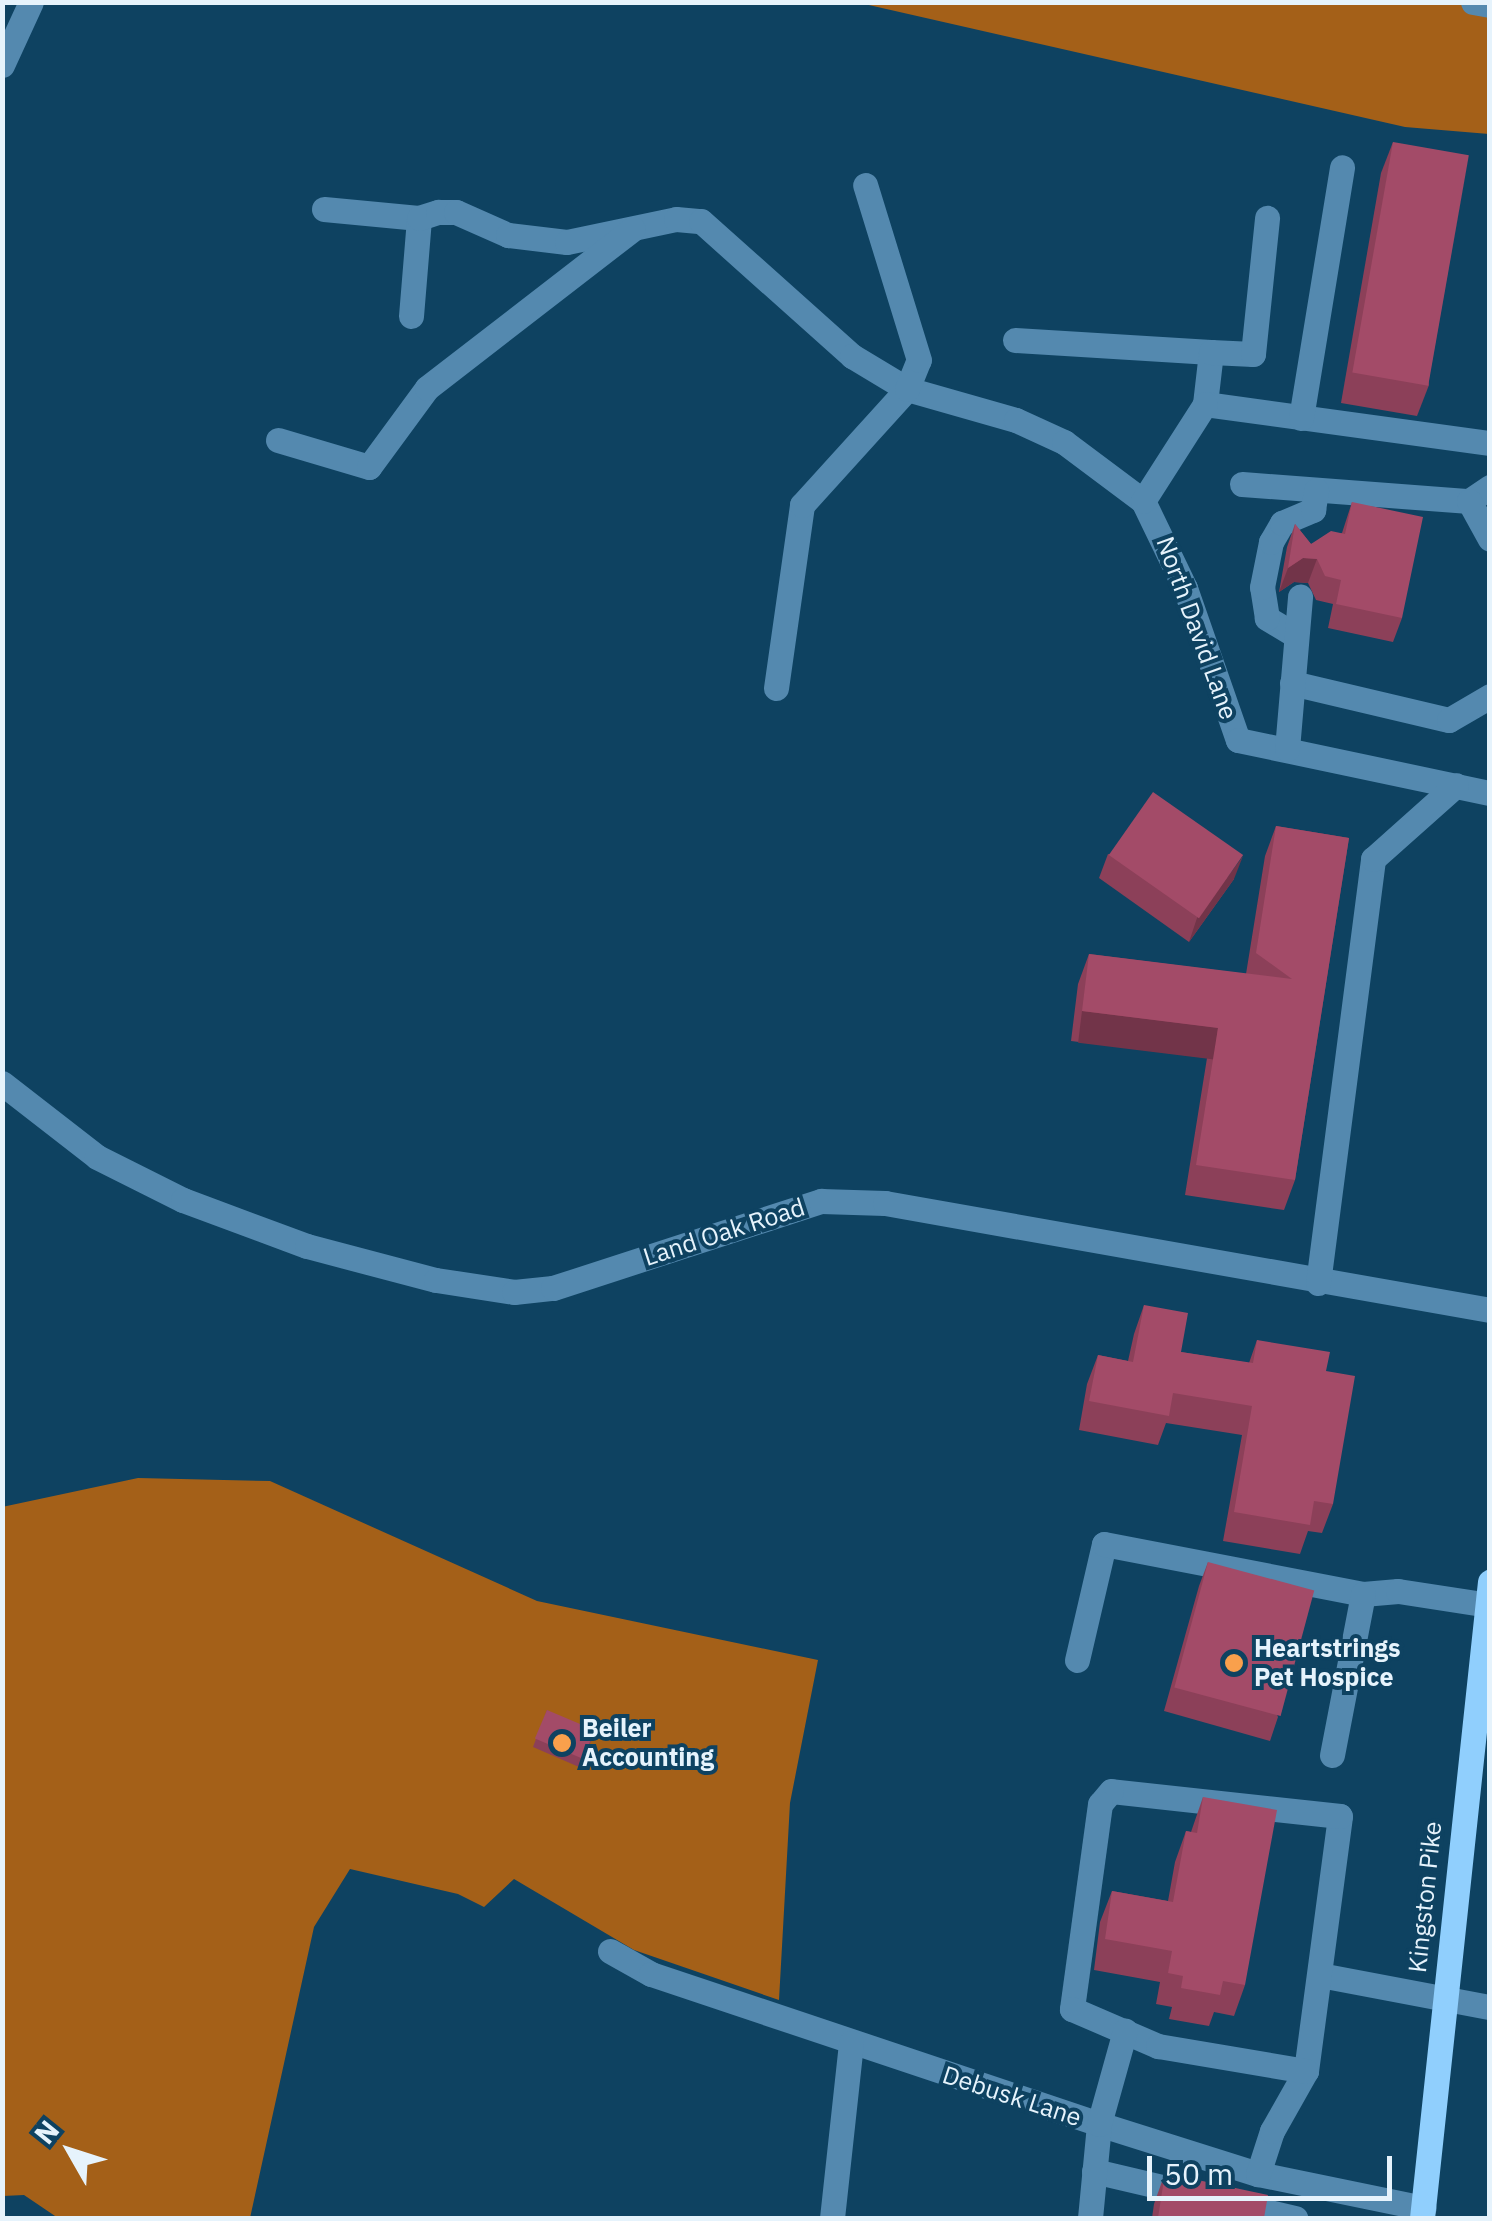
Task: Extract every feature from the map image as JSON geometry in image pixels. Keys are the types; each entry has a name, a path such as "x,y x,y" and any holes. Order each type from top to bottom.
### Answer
{"main road":[{"name":"Kingston Pike","path":"1423,2213 1489,1597"}],"street":[{"path":"2,66 31,2"},
{"path":"1473,2 1490,5"},
{"path":"1302,418 1342,167"},
{"path":"776,688 802,506 906,389 919,360 866,185"},
{"path":"324,209 419,218 456,212 508,235 567,242 676,218 716,230 852,356 906,389 1048,435 1144,501 1205,404 1210,352"},
{"path":"411,316 419,218"},
{"path":"1014,340 1254,354 1267,218"},
{"path":"278,440 369,467 380,460 406,411 427,388 636,226"},
{"path":"1205,404 1490,443"},
{"path":"1242,484 1314,500 1479,494 1490,539"},
{"path":"1308,538 1314,500"},
{"path":"1295,634 1267,618 1262,587 1282,523 1314,500"},
{"name":"North David Lane","path":"1144,501 1185,588 1238,740 1490,793"},
{"path":"1287,750 1300,597"},
{"path":"1292,683 1449,720 1490,696"},
{"path":"1318,1283 1373,859 1456,784"},
{"name":"Land Oak Road","path":"2,1083 97,1156 182,1200 308,1246 436,1280 514,1292 552,1288 821,1202 885,1202 999,1218 1318,1283 1490,1310"},
{"path":"1077,1660 1104,1544 1364,1594 1398,1590 1489,1597"},
{"path":"1332,1755 1364,1594"},
{"path":"1258,2174 1272,2131 1306,2071 1340,1816 1111,1791 1100,1804 1072,2009 1158,2046 1306,2071"},
{"name":"Debusk Lane","path":"610,1950 650,1974 1098,2124 1258,2174 1423,2213"},
{"path":"1320,1975 1490,2007"},
{"path":"1090,2218 1098,2124 1125,2032"},
{"path":"832,2218 851,2044"},
{"path":"1094,2171 1298,2218 1305,2184"}],"shaded area":[{"path":"860,3 1489,3 1489,134 1405,127"},
{"path":"138,1478 270,1481 537,1601 818,1660 790,1803 779,2000 634,1950 514,1879 484,1907 458,1894 350,1869 314,1927 250,2218 58,2218 24,2195 3,2196 2,1507"}],"building":[{"path":"1393,142 1469,155 1428,386 1352,372"},
{"path":"1352,502 1423,517 1402,618 1336,604 1341,580 1325,576 1317,559 1303,558 1288,568 1295,524 1311,544 1331,531 1345,534"},
{"path":"1153,792 1243,855 1199,918 1109,855"},
{"path":"1276,826 1349,838 1295,1180 1196,1165 1218,1028 1082,1011 1089,954 1292,979 1256,953"},
{"path":"1144,1305 1188,1313 1181,1352 1253,1363 1257,1340 1330,1352 1326,1371 1355,1376 1333,1504 1314,1501 1310,1525 1234,1512 1252,1406 1173,1393 1169,1416 1089,1401 1098,1355 1133,1362"},
{"name":"Heartstrings Pet Hospice","path":"1208,1562 1314,1590 1281,1716 1174,1688"},
{"name":"Beiler Accounting","path":"547,1710 595,1730 583,1759 535,1739"},
{"path":"1203,1797 1277,1810 1245,1985 1223,1981 1220,1995 1181,1988 1183,1976 1168,1973 1172,1951 1105,1939 1112,1891 1173,1902 1186,1831 1197,1833"},
{"path":"1165,2173 1268,2195 1264,2218 1158,2218"}],"place":[{"name":"Heartstrings Pet Hospice","path":"1234,1663"},
{"name":"Beiler Accounting","path":"562,1743"}]}
